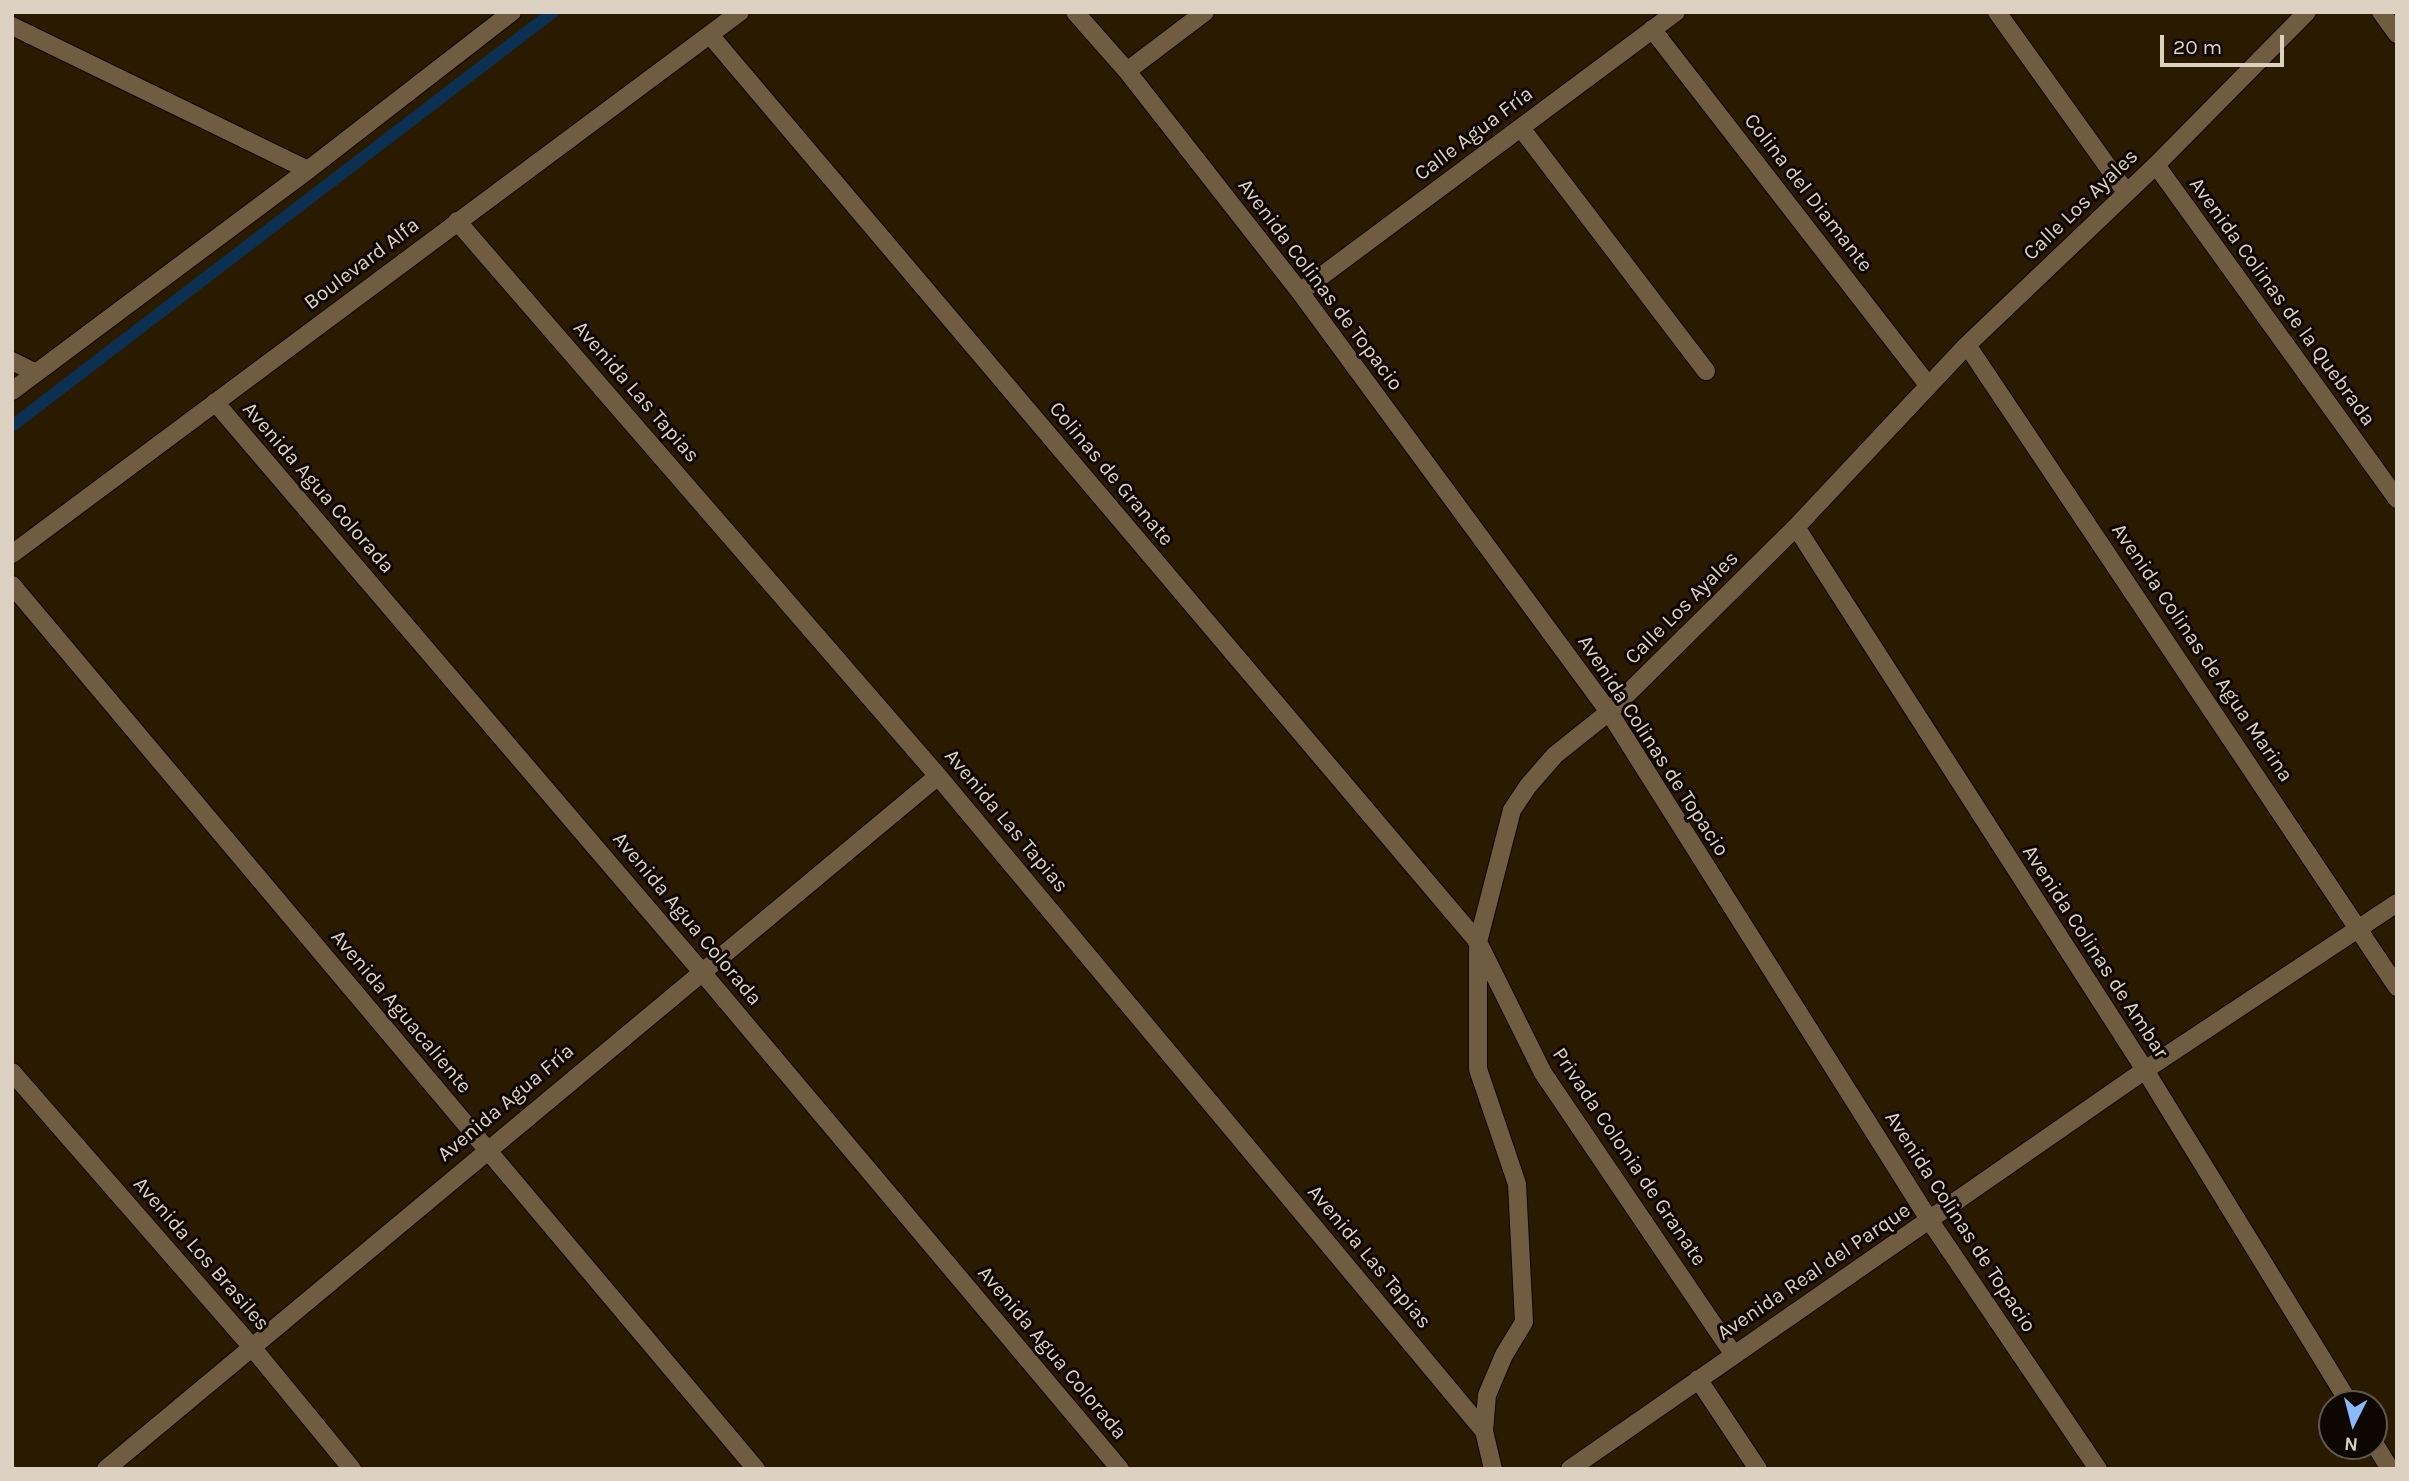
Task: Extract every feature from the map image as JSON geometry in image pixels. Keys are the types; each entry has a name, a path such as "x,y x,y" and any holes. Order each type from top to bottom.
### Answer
{"street":[{"path":"12,391 309,170 512,12"},
{"name":"Boulevard Alfa","path":"12,554 457,220 740,12"},
{"name":"Avenida Colinas de Topacio","path":"1075,12 1127,71 1300,292 1609,712 1930,1222 2098,1469"},
{"path":"1127,71 1205,12"},
{"name":"Calle Agua Fría","path":"1300,292 1676,12"},
{"path":"1997,12 2126,192"},
{"name":"Calle Los Ayales","path":"1484,1431 1488,1395 1504,1354 1524,1322 1517,1184 1478,1069 1478,942 1512,810 1555,754 1609,712 1796,527 1967,345 2156,164 2307,12"},
{"path":"2381,12 2397,34"},
{"path":"12,26 309,170"},
{"name":"Colina del Diamante","path":"1652,29 1928,385"},
{"name":"Colinas de Granate","path":"710,36 1478,942"},
{"path":"1521,128 1706,370"},
{"name":"Avenida Colinas de la Quebrada","path":"2156,164 2397,499"},
{"name":"Avenida Las Tapias","path":"457,220 939,776 1484,1431 1493,1469"},
{"name":"Avenida Colinas de Agua Marina","path":"1967,345 2397,987"},
{"path":"12,361 36,373"},
{"name":"Avenida Agua Colorada","path":"215,402 701,971 1120,1469"},
{"name":"Avenida Colinas de Ambar","path":"1796,527 2144,1070 2341,1390"},
{"name":"Avenida Aguacaliente","path":"12,585 756,1469"},
{"name":"Avenida Agua Fría","path":"106,1469 487,1149 939,776"},
{"name":"Avenida Real del Parque","path":"1570,1469 1930,1222 2144,1070 2397,903"},
{"name":"Privada Colonia de Granate","path":"1478,942 1543,1073 1734,1354"},
{"name":"Avenida Los Brasiles","path":"12,1072 251,1346 352,1469"},
{"path":"1698,1379 1758,1469"}],"waterway":[{"path":"12,426 553,12"}]}
